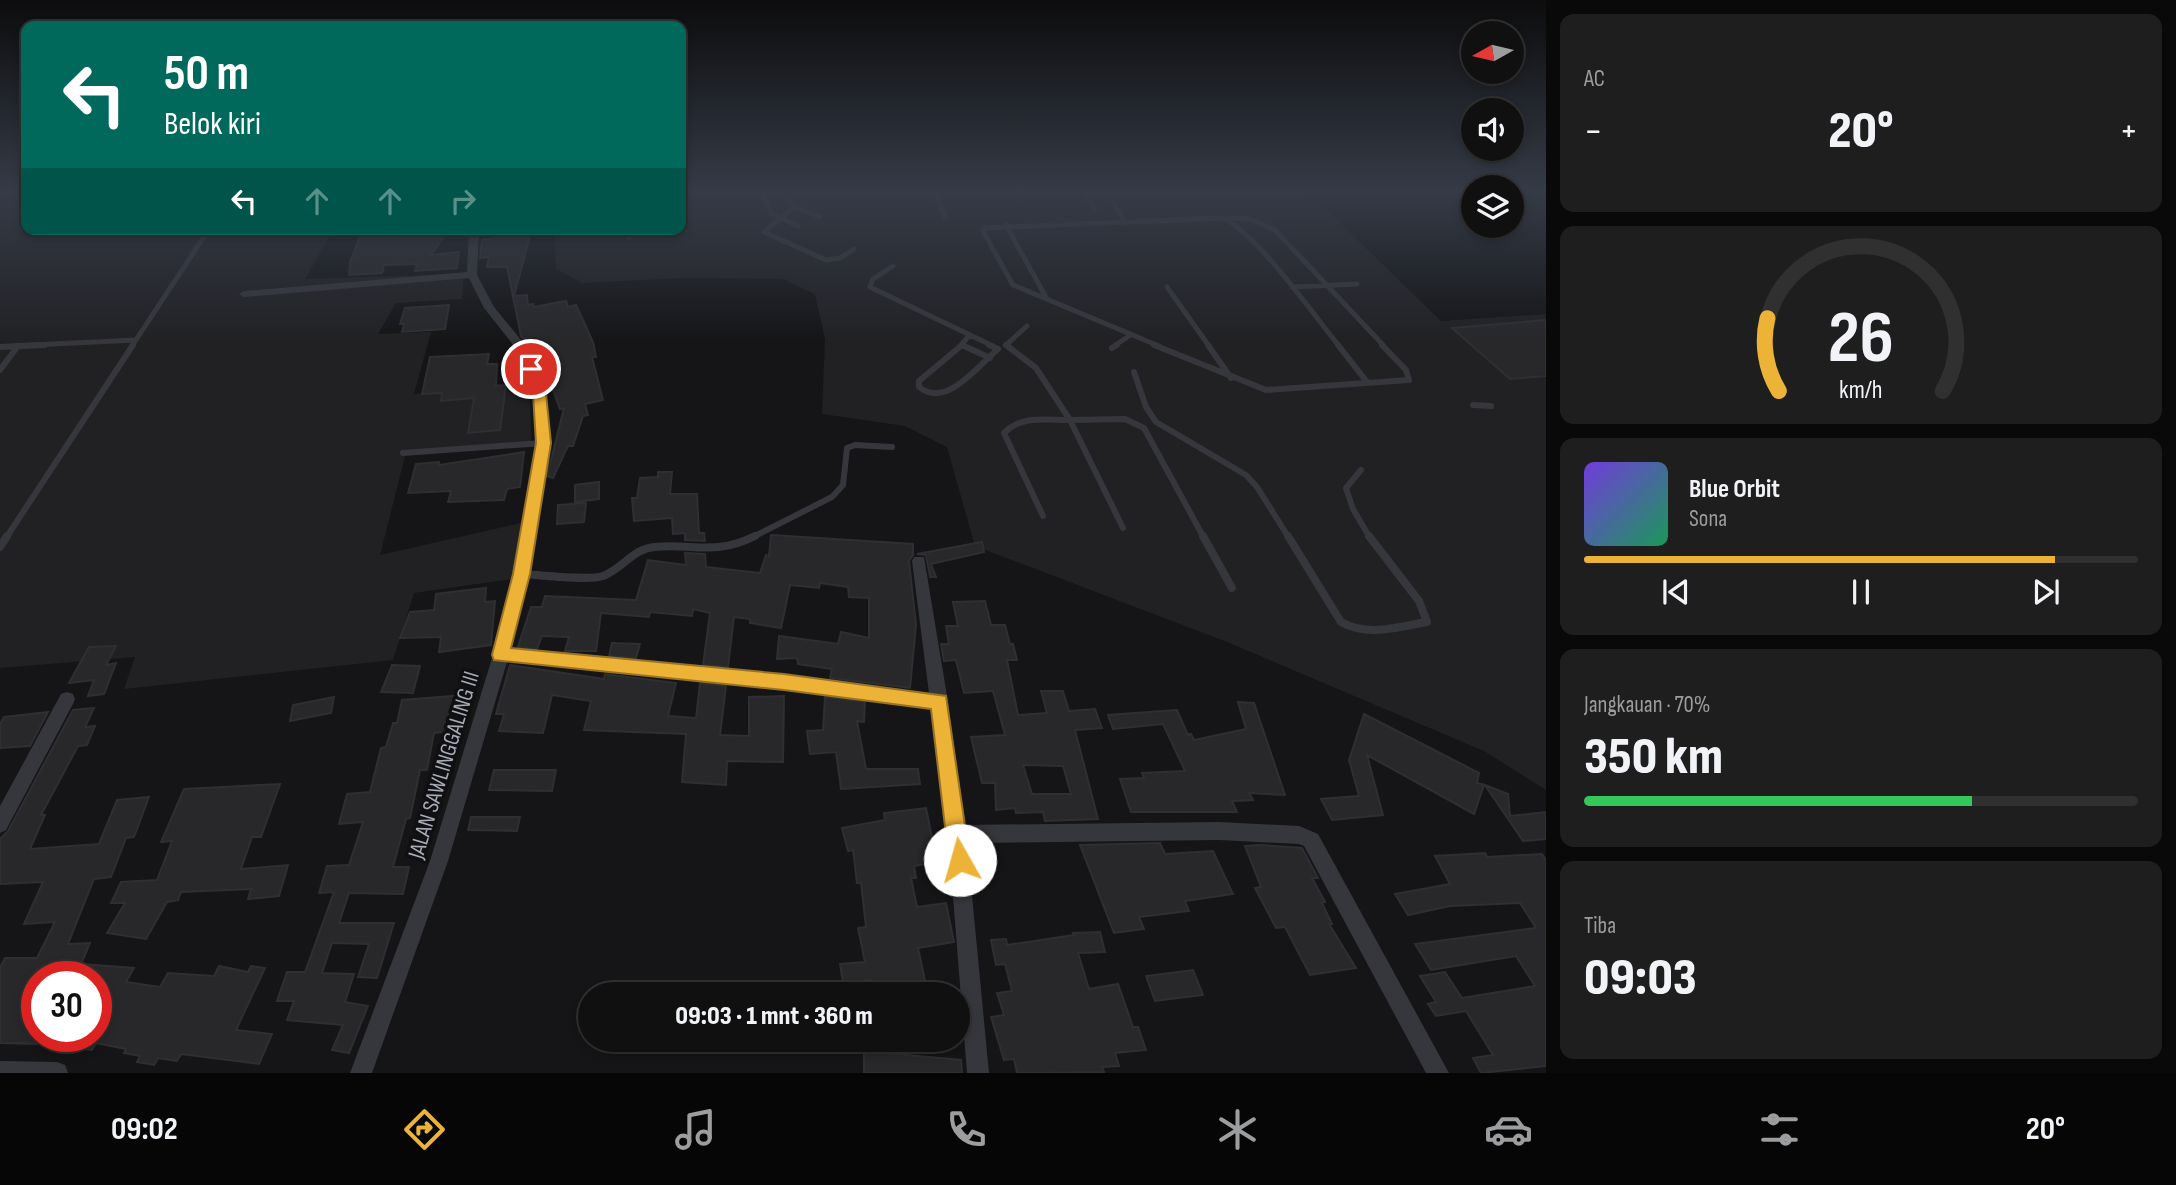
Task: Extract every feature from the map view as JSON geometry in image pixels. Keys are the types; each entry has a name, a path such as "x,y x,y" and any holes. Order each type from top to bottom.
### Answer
{"street":[{"name":"JALAN SAWLINGGALING III","path":"360,1073 439,861 500,655 522,574 543,443 540,394 531,369 516,341 489,308 472,275 473,242"},
{"path":"243,294 472,275"},
{"path":"919,561 957,834 978,1073"},
{"path":"500,655 784,682 940,702"},
{"path":"0,824 67,699"},
{"path":"957,834 1219,831 1299,835 1311,840 1438,1073"},
{"path":"0,1072 57,1073"}],"lane":[{"path":"0,547 200,242"},
{"path":"786,242 826,260 841,258 854,249"},
{"path":"989,242 1007,278 1023,290 1232,379 1266,390 1409,380 1409,375 1286,242"},
{"path":"1015,242 1047,299"},
{"path":"1252,242 1292,287 1367,382"},
{"path":"892,266 873,279 870,287 998,349"},
{"path":"1292,287 1357,284"},
{"path":"1167,287 1232,379"},
{"path":"969,336 919,381 919,387 923,391 938,395 948,392 1027,326"},
{"path":"1112,348 1129,335"},
{"path":"0,346 136,340"},
{"path":"962,345 990,358"},
{"path":"1006,345 1025,353 1042,371 1070,420 1123,528"},
{"path":"0,370 18,346"},
{"path":"1134,372 1146,407 1156,422 1246,475 1257,487 1341,622 1352,630 1369,631 1427,622 1422,605 1348,503 1346,488 1361,470"},
{"path":"1473,404 1491,406"},
{"path":"1043,516 1004,433 1007,427 1022,422 1125,419 1144,428 1233,588"},
{"path":"403,453 543,443"},
{"path":"522,574 600,577 622,566 636,552 653,547 721,549 743,542 832,497 843,485 847,448 855,445 892,447"}],"shaded area":[{"path":"0,242 326,242 305,279 464,274 462,299 396,303 378,334 431,332 414,394 530,381 531,445 405,456 380,555 521,523 512,579 414,593 393,660 124,689 135,657 0,668"},
{"path":"555,242 1360,242 1441,321 1546,314 1546,790 1484,751 1227,642 975,546 947,447 905,426 822,414 825,339 815,294 783,279 684,278 582,283 556,269"}],"building":[{"path":"358,242 440,242 431,255 459,252 457,268 415,271 417,264 384,265 382,273 349,275 350,262"},
{"path":"482,242 528,242 514,296 527,295 528,305 533,304 534,307 566,301 568,307 576,305 593,342 596,357 592,357 603,400 585,404 588,415 583,416 573,446 568,446 553,478 547,476 564,408 560,409 545,368 540,369 528,339 524,340 521,336 507,267 487,267 489,257 480,258"},
{"path":"449,305 445,329 402,332 404,324 400,324 405,308"},
{"path":"1546,320 1546,376 1510,379 1452,328"},
{"path":"489,354 487,364 497,364 496,386 506,385 500,430 468,433 474,398 441,401 442,393 422,394 430,357"},
{"path":"524,452 520,487 507,489 504,500 448,502 451,491 408,493 416,464 439,462 439,465"},
{"path":"658,472 672,472 670,494 697,494 699,533 704,533 705,541 685,540 685,533 673,534 672,518 634,521 632,498 637,498 640,478 658,477"},
{"path":"599,482 599,499 575,502 575,485"},
{"path":"586,503 584,522 557,524 558,505"},
{"path":"771,535 913,544 913,555 909,561 916,625 910,688 830,678 832,669 798,664 797,658 777,659 779,636 838,644 841,632 869,638 869,598 849,597 848,587 820,583 819,588 790,585 781,628 750,623 750,619 734,617 728,667 703,665 710,613 693,609 692,616 650,612 649,617 601,613 596,651 565,651 569,637 542,636 537,649 518,647 531,607 542,607 545,596 636,600 648,560 686,565 685,553 705,554 706,567 760,573 766,555 769,556"},
{"path":"982,542 984,552 931,564 936,577 930,577 926,555 917,554"},
{"path":"486,588 485,602 495,601 491,645 439,652 441,637 400,638 410,612 434,610 436,594"},
{"path":"985,601 991,625 1005,625 1017,660 1007,660 1018,715 1047,713 1041,691 1063,691 1069,711 1095,709 1102,728 1075,730 1098,819 1045,821 1043,812 1016,813 1015,808 996,810 995,783 982,783 971,737 1005,735 993,691 964,693 956,660 944,661 941,644 949,644 946,626 958,626 953,602","holes":["1023,765 1063,766 1071,794 1032,794"]},
{"path":"612,643 640,644 636,658 609,656"},
{"path":"116,646 106,665 116,663 104,694 88,696 94,680 69,683 89,647"},
{"path":"392,665 420,666 413,693 381,692"},
{"path":"510,665 604,679 605,674 676,683 668,716 696,718 700,683 726,686 720,735 749,736 749,697 784,696 783,762 727,761 726,785 682,782 686,734 584,730 591,701 552,695 543,733 499,731 504,714 496,714"},
{"path":"464,695 462,710 457,711 454,731 434,733 427,770 420,770 410,818 406,819 393,867 409,867 403,894 349,893 339,923 394,923 377,978 358,977 369,944 332,943 322,973 354,974 345,1002 368,1006 349,1053 332,1050 343,1025 287,1020 294,1001 277,1001 287,972 305,972 334,892 319,893 327,866 349,865 363,822 339,824 347,794 370,792 381,748 386,747 393,723 397,723 402,700"},
{"path":"334,697 331,713 290,721 293,705"},
{"path":"825,697 865,702 864,722 857,721 866,769 918,769 920,784 841,789 836,752 810,754 807,731 823,730"},
{"path":"1238,702 1254,703 1285,795 1249,793 1253,800 1232,801 1237,812 1131,812 1120,779 1144,778 1142,773 1185,771 1163,724 1113,729 1108,715 1177,710 1188,735 1191,734 1194,740 1246,729"},
{"path":"94,708 85,727 95,726 87,745 78,746 41,815 45,815 30,849 99,844 117,800 149,797 134,837 126,838 111,877 94,879 68,944 90,943 82,961 21,961 21,1044 0,1043 0,968 5,958 37,958 55,922 24,924 43,882 0,884 0,839 8,831 73,710"},
{"path":"48,712 30,746 0,748 0,724 4,717"},
{"path":"1364,714 1479,773 1477,783 1484,785 1474,814 1367,755 1383,815 1332,820 1321,799 1359,796 1349,760"},
{"path":"494,770 556,770 552,791 489,790"},
{"path":"280,784 261,837 252,837 241,869 288,865 279,896 248,899 251,889 181,892 178,900 167,902 146,939 107,933 125,903 111,903 121,882 157,880 172,841 161,842 184,789"},
{"path":"1485,785 1508,794 1510,816 1546,812 1546,839 1523,841"},
{"path":"926,808 937,862 914,866 916,878 911,878 917,907 946,903 954,942 918,948 925,982 843,982 840,964 865,962 858,928 866,927 861,883 857,883 853,850 848,851 842,828 885,820 884,813"},
{"path":"471,817 520,817 517,831 468,830"},
{"path":"1160,843 1165,854 1213,851 1233,894 1185,901 1189,911 1139,917 1144,929 1114,933 1080,845"},
{"path":"1245,846 1302,848 1318,878 1312,878 1325,902 1322,903 1332,924 1329,924 1356,968 1310,975 1285,927 1276,928 1255,888 1261,887"},
{"path":"1485,853 1487,857 1542,854 1546,860 1546,1066 1481,1073 1473,1058 1493,1055 1466,1011 1436,1016 1428,1004 1436,1002 1420,976 1445,972 1462,998 1535,986 1516,956 1431,970 1415,944 1536,928 1520,903 1450,906 1408,915 1395,894 1450,884 1435,856"},
{"path":"1100,932 1105,952 1078,953 1089,989 1118,984 1133,1027 1138,1027 1146,1050 1115,1053 1119,1066 1102,1067 1104,1072 1017,1073 1014,1059 1004,1060 991,1017 1004,1015 997,993 1012,991 1005,964 996,965 991,940 1006,939 1007,945 1074,935 1073,933"},
{"path":"112,966 134,968 126,982 160,987 168,973 214,976 219,966 248,972 251,966 265,968 236,1030 272,1034 259,1064 181,1054 177,1061 158,1058 154,1065 137,1062 140,1056 124,1053 126,1049 112,1046"},
{"path":"1193,970 1203,995 1155,1001 1146,976"},
{"path":"864,1052 875,1052 961,1060 962,1073 864,1073"}],"route":[{"path":"531,369 540,394 543,443 522,574 500,655 784,682 940,702 960,860"}]}
